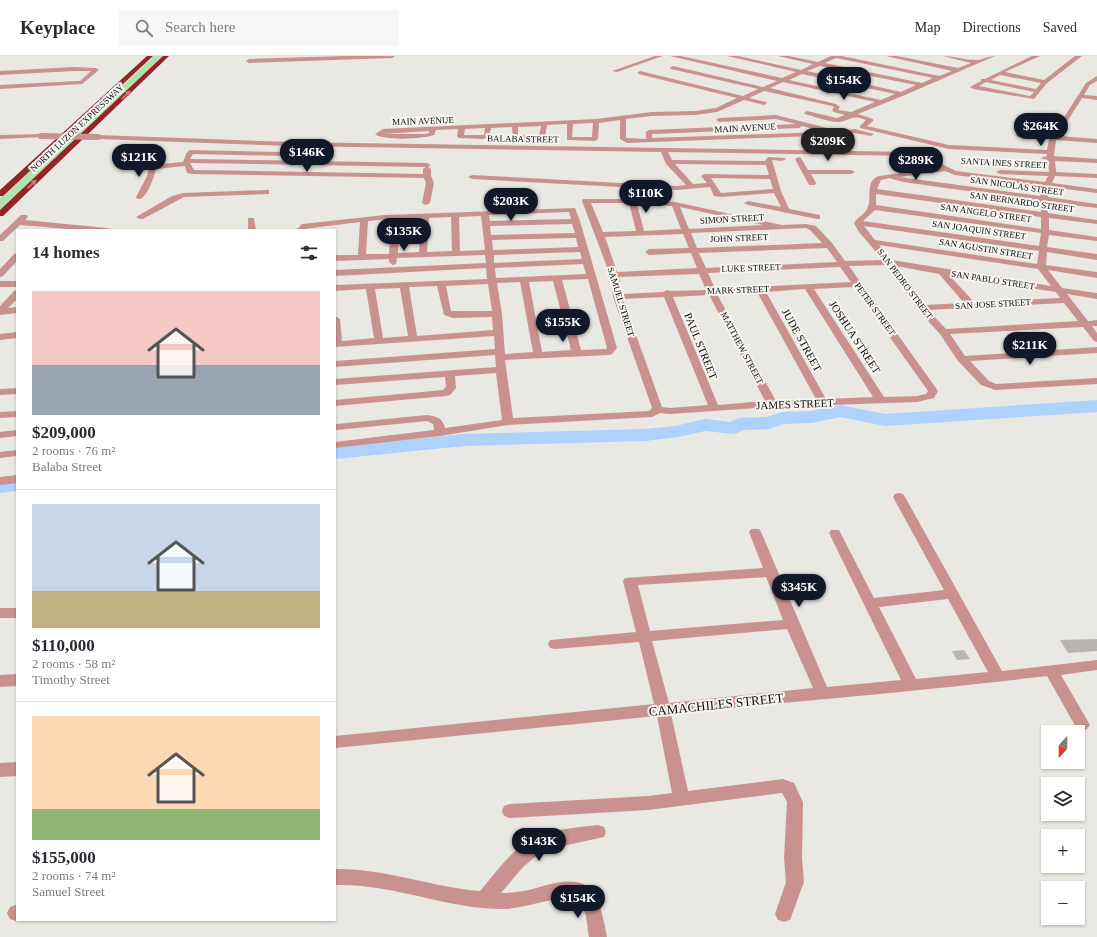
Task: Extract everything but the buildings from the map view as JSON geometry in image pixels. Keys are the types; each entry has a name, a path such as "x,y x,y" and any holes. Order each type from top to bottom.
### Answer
{"highway":[{"name":"NORTH LUZON EXPRESSWAY","path":"0,194 150,56"},
{"name":"NORTH LUZON EXPRESSWAY","path":"0,214 166,56"}],"street":[{"path":"249,61 392,56"},
{"path":"615,71 660,56"},
{"path":"673,56 882,102"},
{"path":"649,76 704,56"},
{"path":"730,56 903,94"},
{"path":"781,56 923,85"},
{"path":"835,56 940,78"},
{"name":"MAIN AVENUE","path":"432,132 426,136 384,136 378,134 383,131 432,132 462,128 623,119 648,123 674,112 697,122 707,111 716,110 835,56"},
{"path":"889,56 958,70"},
{"path":"946,56 977,62"},
{"path":"807,113 838,120 992,56"},
{"path":"1036,56 983,80 973,87 1032,98 1045,82 1079,56"},
{"path":"0,73 96,70 82,82 0,87"},
{"path":"667,70 764,89 834,105 837,107 834,110 836,111 871,120 862,127 942,146 1051,155 1097,161"},
{"path":"640,73 764,103"},
{"path":"999,73 1045,82"},
{"path":"1097,78 1088,84 1055,138 1051,142 1053,174 1046,185 1044,200 1045,231 1041,267 1097,339"},
{"path":"983,80 1038,91"},
{"path":"1080,96 1097,98"},
{"path":"696,105 707,111"},
{"path":"716,110 723,130 729,138"},
{"path":"673,131 674,112"},
{"name":"MAIN AVENUE","path":"719,120 776,117 839,132"},
{"name":"MAIN AVENUE","path":"623,119 623,140 648,141 839,132"},
{"path":"570,123 568,138 595,139 596,121"},
{"path":"648,141 648,123 673,131 697,122 723,130 808,125"},
{"path":"516,126 515,137 540,138 542,136 544,124"},
{"name":"MAIN AVENUE","path":"462,128 460,137 483,137 487,136 488,127"},
{"path":"839,132 860,132 912,143"},
{"path":"1018,135 1097,140"},
{"name":"BALABA STREET","path":"0,137 98,137 290,144 664,150 842,156 917,154 944,169"},
{"path":"266,182 270,173 290,144"},
{"path":"664,150 669,162 691,186"},
{"path":"283,154 190,152 187,163 190,171 192,172 427,176"},
{"path":"1013,156 1051,155"},
{"path":"786,210 772,177 768,159 799,159 842,156 879,159"},
{"path":"799,159 812,183"},
{"path":"140,197 151,176 154,166 187,163 428,162 427,176 430,183 426,203"},
{"path":"669,162 769,163"},
{"path":"692,162 705,176 717,194 777,191"},
{"path":"944,169 955,173 1097,191"},
{"name":"SANTA INES STREET","path":"887,176 944,169 1097,176"},
{"path":"805,172 851,172"},
{"path":"705,176 772,177"},
{"path":"858,223 860,218 870,212 872,207 872,191 876,180 887,176"},
{"name":"SAN NICOLAS STREET","path":"887,176 903,180 1097,206"},
{"path":"472,177 677,188 712,185"},
{"name":"SAN BERNARDO STREET","path":"872,191 1097,222"},
{"path":"140,217 174,198 183,195 266,192"},
{"name":"SAMUEL STREET","path":"632,201 586,201 614,275 618,297 656,407"},
{"path":"642,233 632,201 675,204 782,227"},
{"path":"748,203 817,217"},
{"name":"MATTHEW STREET","path":"675,204 712,291 772,404"},
{"name":"SAN ANGELO STREET","path":"872,207 1097,238"},
{"path":"301,229 305,226 333,226 364,219 569,210 573,212 576,221 611,350 609,352 538,355 500,354 336,364"},
{"path":"485,213 490,266 497,314 500,370 508,422"},
{"path":"455,214 456,253"},
{"path":"0,240 24,216"},
{"path":"423,254 425,216"},
{"path":"392,285 396,217"},
{"path":"362,257 364,219"},
{"path":"251,220 252,229"},
{"path":"486,224 576,221"},
{"path":"18,222 45,228 80,229"},
{"name":"SAN PEDRO STREET","path":"858,223 862,230 889,262 921,308 944,332 962,359 984,383 995,387 1097,381"},
{"name":"SAN JOAQUIN STREET","path":"858,223 1097,257"},
{"name":"SIMON STREET","path":"600,235 806,226 816,229"},
{"name":"PETER STREET","path":"816,229 858,284 933,391"},
{"path":"488,238 580,235"},
{"name":"SAN AGUSTIN STREET","path":"873,242 1097,275"},
{"name":"JOHN STREET","path":"649,252 829,245"},
{"path":"336,258 584,249"},
{"path":"0,274 16,257"},
{"path":"336,273 588,261"},
{"name":"LUKE STREET","path":"614,275 889,262"},
{"name":"SAN PABLO STREET","path":"889,262 942,272 1097,296"},
{"path":"942,272 972,306"},
{"path":"336,288 492,282 592,276"},
{"path":"557,278 577,353"},
{"path":"524,280 538,355"},
{"path":"441,283 447,313 453,315 497,314"},
{"path":"0,284 16,284"},
{"name":"MARK STREET","path":"618,297 858,284"},
{"path":"404,285 413,338"},
{"path":"370,287 378,341"},
{"name":"JOSHUA STREET","path":"808,287 881,401"},
{"name":"JUDE STREET","path":"760,289 823,403"},
{"path":"0,312 16,294"},
{"name":"PAUL STREET","path":"666,294 714,408"},
{"name":"SAN JOSE STREET","path":"921,308 1066,300"},
{"path":"0,312 16,310"},
{"path":"944,332 1097,323"},
{"path":"336,344 498,333"},
{"path":"0,337 16,335"},
{"path":"962,359 1097,350"},
{"path":"336,382 500,370"},
{"path":"336,403 446,393 451,388 450,374"},
{"name":"JAMES STREET","path":"656,407 670,411 772,404 881,401 924,398 930,396 933,391"},
{"path":"0,392 16,392"},
{"path":"336,445 480,428 508,422 652,414 655,412 656,407"},
{"path":"0,415 16,414"},
{"path":"337,427 427,418 433,419 438,423 440,433"},
{"path":"0,435 16,433"},
{"path":"0,455 16,453"},
{"path":"0,481 16,479"},
{"path":"899,497 954,594 997,675"},
{"path":"755,532 822,693"},
{"path":"835,533 911,685"},
{"path":"681,799 663,710 630,581 771,572"},
{"path":"871,603 954,594"},
{"path":"0,613 16,613"},
{"path":"555,644 792,624"},
{"name":"CAMACHILES STREET","path":"336,742 1097,665"},
{"path":"1051,670 1082,725"},
{"path":"0,681 16,680"},
{"path":"0,770 16,769"},
{"path":"510,811 648,803 783,786 788,788 795,802 793,858 794,882 784,914"},
{"path":"485,899 527,852 538,844 598,832"},
{"path":"336,877 349,876 374,879 439,894 507,901 530,898 571,889 581,892 588,899 598,937"}],"green space":[{"path":"154,56 164,56 83,135 71,134"},
{"path":"68,136 81,137 0,211 0,198"}],"waterway":[{"path":"336,453 464,440 645,435 678,431 690,427 705,425 734,428 739,424 768,423 783,418 812,417 840,411 885,420 1097,406"},
{"path":"0,487 16,485"}]}
